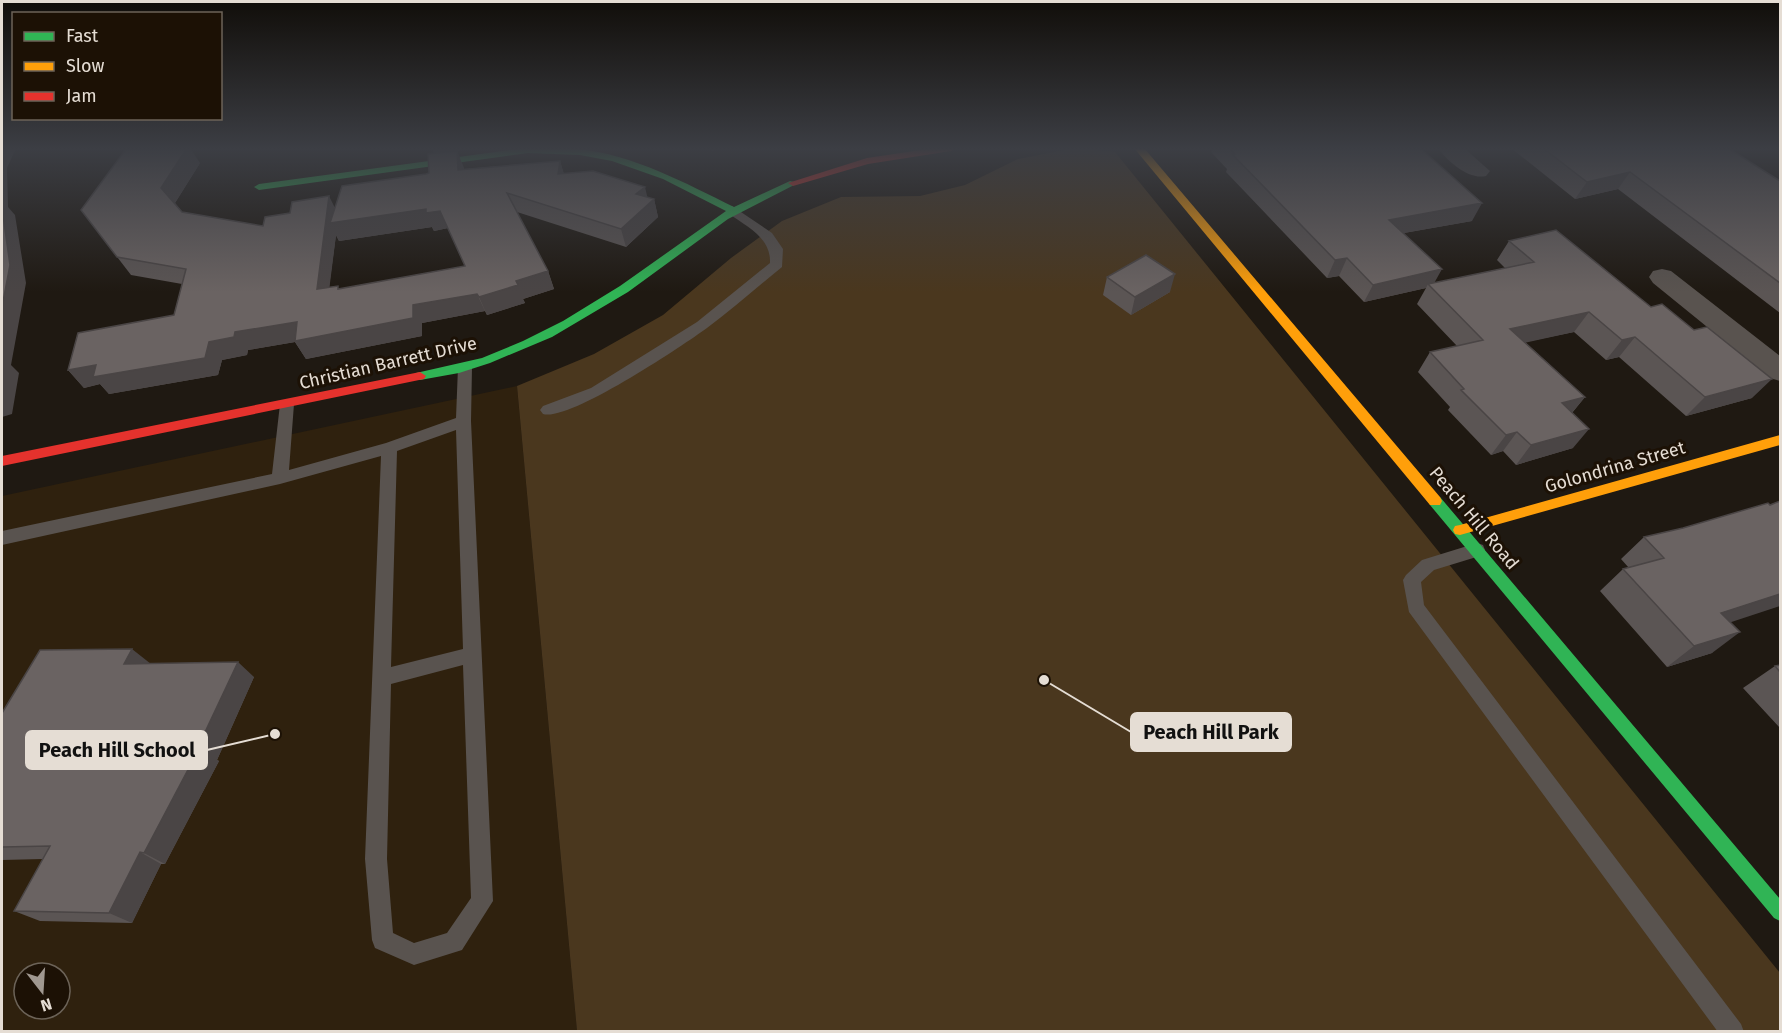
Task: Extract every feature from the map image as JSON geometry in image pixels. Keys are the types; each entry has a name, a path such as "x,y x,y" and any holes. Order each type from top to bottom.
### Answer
{"street":[{"path":"704,196 732,210"},
{"name":"Christian Barrett Drive","path":"2,461 465,367 522,347 589,312 626,288 692,236 732,210 761,196"},
{"name":"Peach Hill Road","path":"1180,196 1780,912"},
{"path":"1662,277 1780,371"},
{"name":"Golondrina Street","path":"1460,530 1780,440"}],"lane":[{"path":"548,410 596,392 702,325 777,264 777,249 767,236 732,210"},
{"path":"389,448 376,859 383,940 414,954 454,942 482,901 463,421 465,367"},
{"path":"280,478 287,404"},
{"path":"2,538 280,478 389,448 463,421"},
{"path":"1477,550 1428,565 1412,580 1415,607 1733,1032"},
{"path":"382,678 473,655"}],"shaded area":[{"path":"1151,196 1780,973 1780,1031 577,1031 517,386 594,354 663,315 731,258 782,221 841,197"},
{"path":"517,386 577,1031 2,1031 2,496"}],"building":[{"path":"91,196 168,196 182,212 263,226 265,217 290,213 292,202 329,196 317,289 338,286 338,289 465,266 440,211 426,213 426,209 330,223 339,196 509,196 548,271 516,281 518,285 479,297 477,294 413,305 413,318 295,341 297,322 235,332 234,337 209,342 205,358 93,377 96,365 68,370 78,333 174,315 186,269 117,257 81,210"},
{"path":"517,196 644,196 654,199 621,229"},
{"path":"1273,196 1474,196 1482,203 1389,220 1442,269 1373,285 1347,258 1335,260"},
{"path":"1663,196 1780,196 1780,283"},
{"path":"2,208 10,265 2,307"},
{"path":"1556,230 1651,307 1662,304 1694,330 1707,327 1772,379 1705,397 1635,337 1622,340 1589,312 1510,329 1585,397 1562,403 1589,429 1531,445 1517,432 1506,435 1461,390 1464,389 1430,352 1483,340 1428,284 1534,262 1509,241"},
{"path":"1146,255 1175,274 1135,297 1107,277"},
{"path":"1780,501 1780,594 1721,613 1740,632 1694,646 1623,569 1664,558 1644,537"},
{"path":"132,649 124,664 238,662 198,747 200,747 144,853 140,852 109,913 14,911 50,846 2,847 2,713 40,650"}],"traffic: fast":[{"path":"704,196 732,210"},
{"path":"420,376 486,360 548,334 587,313 624,289 704,230 761,196"},
{"path":"1435,501 1780,912"}],"traffic: slow":[{"path":"1179,196 1435,501"},
{"path":"1460,530 1780,440"}],"traffic: jam":[{"path":"2,461 420,376"}],"place":[{"name":"Peach Hill Park","path":"1044,680"},
{"name":"Peach Hill School","path":"275,734"}]}
